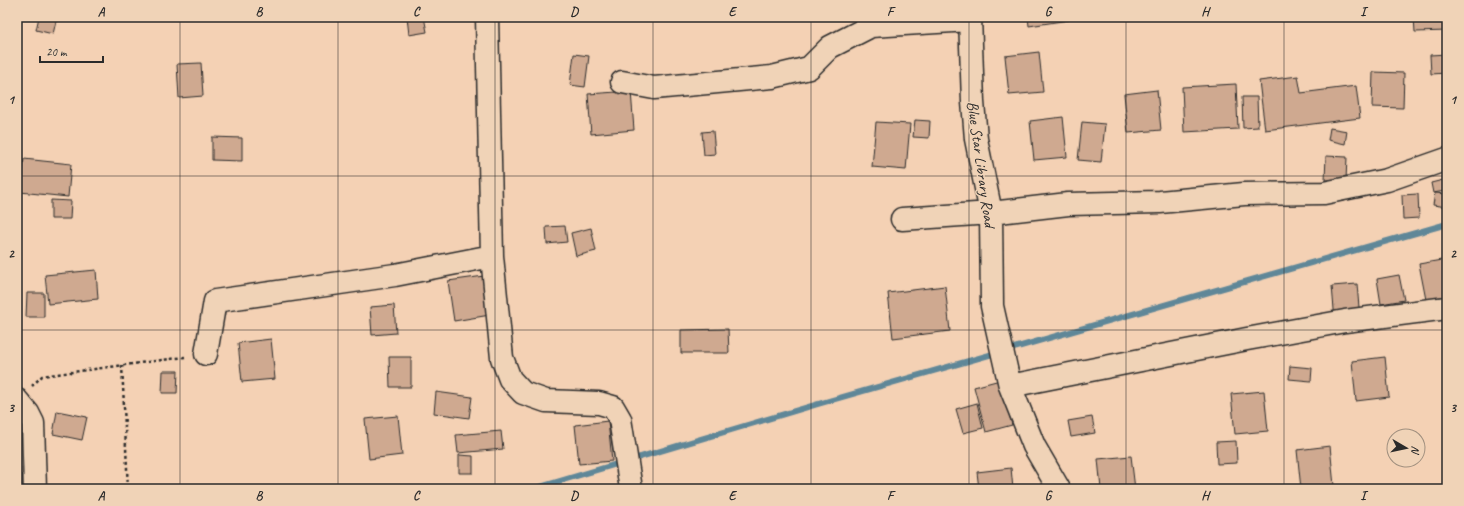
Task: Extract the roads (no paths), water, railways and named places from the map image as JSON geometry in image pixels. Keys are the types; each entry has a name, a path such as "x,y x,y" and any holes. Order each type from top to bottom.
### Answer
{"street":[{"path":"487,17 492,256 502,358 510,379 523,393 546,401 599,403 613,407 620,419 631,489"},
{"path":"622,82 654,88 772,77 810,68 830,47 871,26 970,18"},
{"name":"Blue Star Library Road","path":"970,18 973,102 976,132 991,213 992,306 1010,386 1034,446 1059,489"},
{"path":"902,219 991,213 1068,204 1160,202 1244,194 1324,194 1386,180 1447,159"},
{"path":"206,354 215,301 395,276 492,256"},
{"path":"1010,386 1247,339 1337,323 1447,308"},
{"path":"17,399 28,413 32,423 35,489"}],"waterway":[{"path":"533,489 818,404 1447,224"}]}
